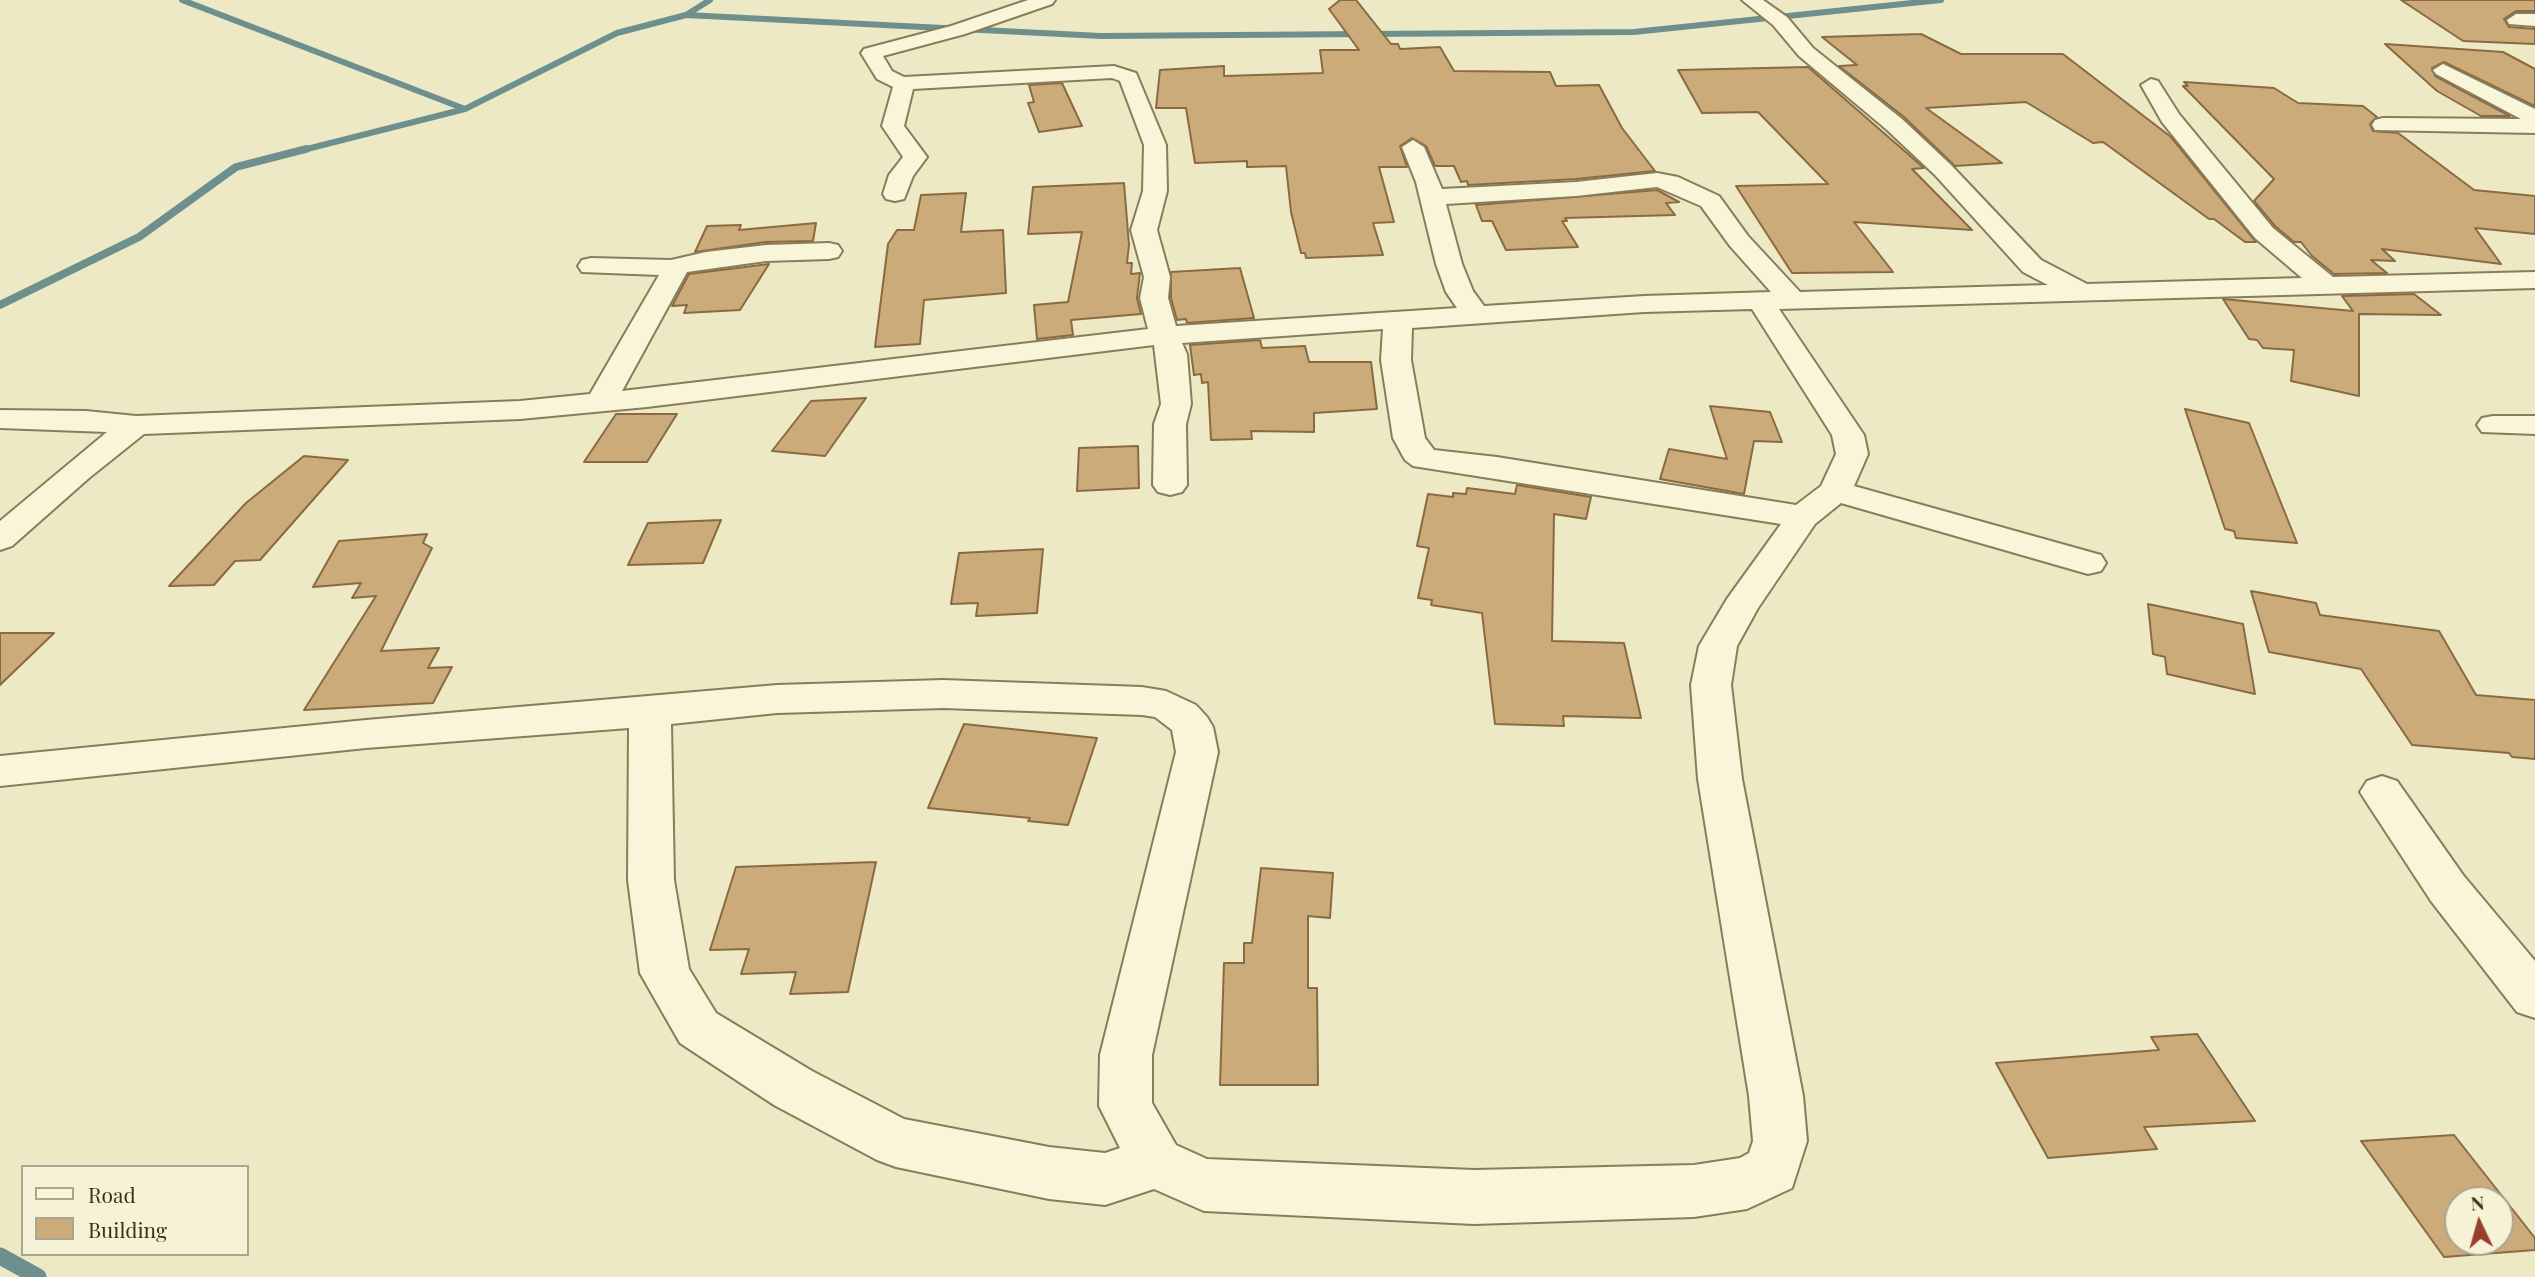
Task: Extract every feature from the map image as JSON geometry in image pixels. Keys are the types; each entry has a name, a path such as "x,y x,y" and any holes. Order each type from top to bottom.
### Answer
{"street":[{"path":"1046,0 958,30 871,53 884,75 893,81 904,83 1114,72 1129,77 1155,145 1155,191 1144,230 1157,277 1154,298 1158,319 1167,335 1176,404 1170,425 1170,485"},
{"path":"1751,0 1780,21 1806,52 1894,124 1942,170 2006,242 2032,265 2082,292"},
{"path":"2443,70 2535,118"},
{"path":"895,194 901,175 915,157 893,126 904,83"},
{"path":"2151,85 2170,117 2264,233 2326,285"},
{"path":"2384,125 2535,126"},
{"path":"1413,147 1432,197 1449,264 1460,292 1476,314"},
{"path":"0,771 366,734 650,712 777,699 943,694 1142,701 1166,705 1182,715 1192,727 1197,752 1142,981 1126,1055 1124,1086 1126,1106 1157,1163 1203,1185 1474,1197 1695,1191 1748,1183 1772,1170 1780,1141 1776,1096 1720,779 1711,685 1718,646 1740,607 1819,504 1852,454 1848,435 1836,413 1794,357 1776,299 1710,201 1670,182 1432,197"},
{"path":"667,269 706,260 766,253 829,251"},
{"path":"591,266 662,266 674,272 601,402"},
{"path":"0,419 86,420 136,425 431,415 601,402 1167,335 1476,314 1776,299 2535,280"},
{"path":"1398,319 1396,360 1409,438 1417,453 1425,459 1819,504 2088,563"},
{"path":"0,539 77,471 136,425"},
{"path":"2493,425 2535,425"},
{"path":"650,712 651,880 665,974 698,1028 793,1088 896,1142 1049,1173 1105,1179 1157,1163"},
{"path":"2382,792 2446,888 2535,997"}],"building":[{"path":"1340,0 1356,0 1391,44 1398,44 1400,49 1440,47 1454,71 1550,72 1556,86 1599,85 1622,128 1655,171 1468,185 1467,181 1461,182 1454,166 1435,166 1426,146 1412,138 1400,146 1407,167 1379,167 1394,222 1373,223 1383,255 1306,258 1305,253 1301,253 1291,212 1286,166 1247,167 1247,161 1195,163 1186,108 1156,108 1160,70 1224,66 1224,76 1323,73 1320,50 1359,50 1329,9"},
{"path":"2401,0 2535,0 2535,11 2516,11 2504,19 2509,27 2535,29 2535,44 2463,41"},
{"path":"1921,34 1961,54 2063,54 2171,137 2256,242 2245,242 2214,219 2209,219 2103,142 2093,143 2026,102 1926,108 2002,163 1955,166 1904,117 1839,66 1857,65 1822,37"},
{"path":"2385,44 2503,52 2535,69 2535,106 2444,62 2432,68 2435,76 2510,116 2481,116 2437,91"},
{"path":"1808,67 1924,168 1912,169 1972,230 1854,222 1893,272 1792,273 1736,186 1828,184 1758,112 1702,113 1678,70"},
{"path":"2184,82 2274,88 2298,103 2363,106 2377,117 2370,124 2373,131 2398,133 2474,190 2535,196 2535,234 2475,228 2501,264 2382,249 2395,261 2371,260 2387,273 2334,274 2312,256 2301,242 2294,242 2275,226 2254,201 2274,179 2183,86 2188,86"},
{"path":"1062,83 1082,126 1039,132 1028,103 1034,102 1029,85"},
{"path":"1124,183 1129,245 1127,263 1132,263 1131,274 1140,273 1137,298 1141,314 1071,320 1073,335 1037,339 1034,305 1068,302 1082,232 1028,234 1033,187"},
{"path":"1657,190 1679,202 1666,203 1675,215 1565,218 1567,221 1562,221 1578,247 1506,250 1492,221 1482,221 1476,205"},
{"path":"966,193 961,232 1003,230 1006,293 924,300 920,344 875,347 888,244 897,230 914,230 921,195"},
{"path":"816,223 813,241 766,242 695,252 707,226 741,225 739,230"},
{"path":"769,264 740,310 684,313 687,305 672,306 689,274"},
{"path":"1240,268 1254,318 1187,323 1186,319 1177,320 1171,298 1171,272"},
{"path":"2414,294 2441,315 2359,314 2359,396 2291,381 2294,350 2263,348 2257,340 2249,339 2223,299 2353,311 2342,296"},
{"path":"1260,340 1262,348 1305,346 1309,362 1371,362 1377,409 1314,413 1314,432 1251,431 1252,439 1211,440 1208,382 1202,383 1201,374 1194,375 1190,345"},
{"path":"866,398 825,456 772,451 811,401"},
{"path":"1710,406 1770,412 1782,442 1754,441 1744,494 1660,479 1669,449 1727,459"},
{"path":"2185,409 2249,423 2297,543 2236,538 2234,531 2225,529"},
{"path":"616,414 677,414 647,462 584,462"},
{"path":"1138,446 1139,488 1077,491 1079,448"},
{"path":"304,456 348,460 260,560 235,561 214,585 169,586 246,503"},
{"path":"1517,485 1591,497 1586,519 1554,514 1552,641 1624,643 1641,718 1563,716 1564,726 1495,724 1482,613 1431,605 1432,600 1418,598 1429,548 1417,546 1428,494 1453,497 1453,493 1466,494 1467,488 1515,494"},
{"path":"721,520 703,563 628,565 648,523"},
{"path":"427,534 423,543 432,548 381,651 439,648 428,668 452,667 433,703 304,710 376,596 352,598 361,583 313,587 339,541"},
{"path":"1043,549 1037,613 976,616 978,603 951,604 959,553"},
{"path":"2251,591 2316,603 2320,615 2439,631 2476,695 2535,700 2535,759 2512,757 2509,753 2412,745 2361,669 2269,652"},
{"path":"2148,604 2243,624 2255,694 2167,674 2165,657 2153,654"},
{"path":"0,633 54,633 0,685"},
{"path":"964,724 1097,738 1068,825 1028,821 1030,818 928,808"},
{"path":"876,862 848,992 790,994 796,972 741,974 749,949 710,950 736,867"},
{"path":"1261,868 1333,873 1330,918 1308,916 1308,988 1317,988 1318,1085 1220,1085 1224,963 1244,963 1244,943 1252,943"},
{"path":"2197,1034 2255,1121 2144,1127 2157,1149 2048,1158 1996,1063 2159,1050 2151,1037"},
{"path":"2454,1135 2494,1186 2444,1186 2444,1256 2457,1256 2444,1257 2361,1141"},
{"path":"2514,1211 2535,1238 2535,1250 2514,1252"}],"waterway":[{"path":"182,0 465,109"},
{"path":"686,15 710,0"},
{"path":"686,15 1101,36 1634,32 1941,0"},
{"path":"465,109 617,33 686,15"},
{"path":"299,151 465,109"},
{"path":"0,305 139,237 236,167 306,149"},
{"path":"0,1256 38,1277"}]}
